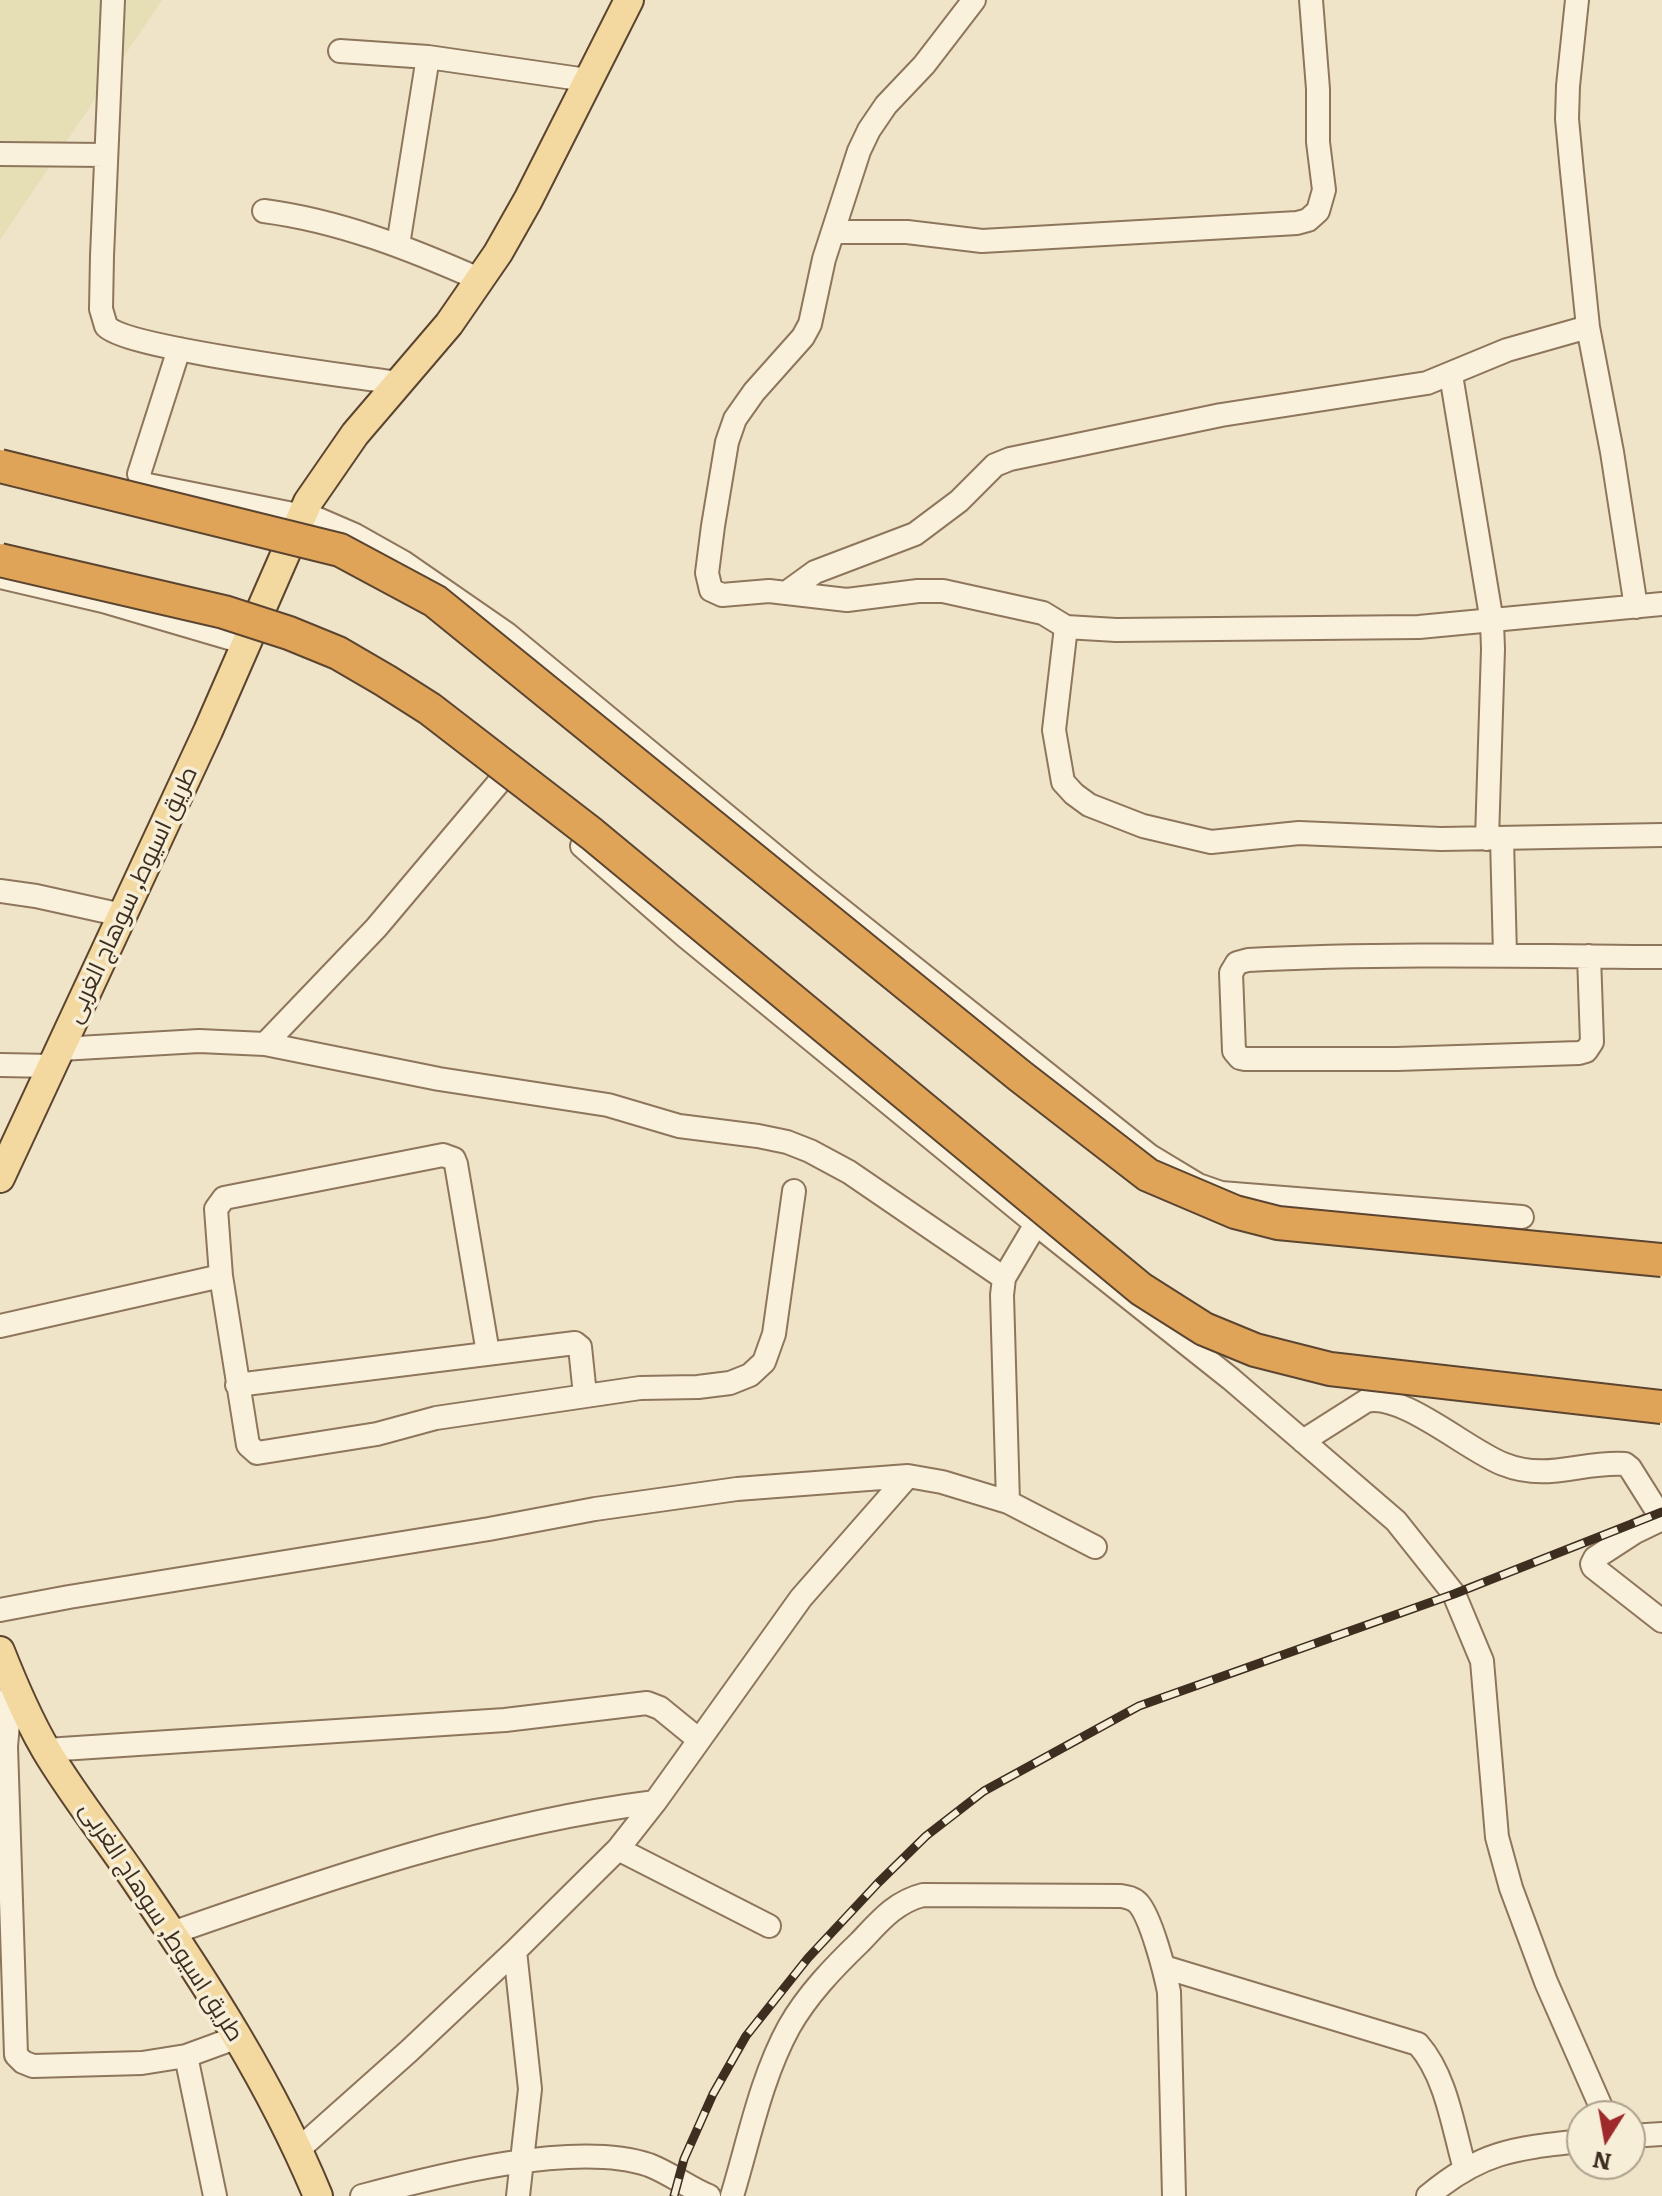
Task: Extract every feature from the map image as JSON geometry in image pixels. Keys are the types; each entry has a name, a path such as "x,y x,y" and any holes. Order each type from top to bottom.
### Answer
{"highway":[{"path":"0,466 340,550 435,601 1020,1076 1148,1175 1235,1212 1278,1223 1662,1260"},
{"path":"0,560 224,612 289,633 326,648 430,709 592,834 1141,1289 1204,1329 1255,1350 1330,1369 1662,1407"}],"main road":[{"name":"طريق اسيوط, سوهاج الغربى","path":"0,1178 253,628 302,514 320,481 481,280 528,200 629,0"},
{"name":"طريق اسيوط, سوهاج الغربى","path":"0,1651 46,1750 172,1933 238,2037 299,2149 318,2196"}],"street":[{"path":"113,0 106,155 103,318 106,326 114,333 179,349 397,383"},
{"path":"974,0 924,65 886,105 869,130 859,151 833,232 806,331 754,392 730,432 707,573 711,590 722,595 747,591 847,600 943,591 1043,613 1066,627 1116,630 1403,628 1662,604"},
{"path":"833,232 907,232 982,241 1308,220 1318,211 1324,190 1318,142 1318,89 1311,0"},
{"path":"1577,0 1567,119 1588,327 1612,452 1636,607"},
{"path":"340,51 428,57 587,80"},
{"path":"398,245 428,57"},
{"path":"0,154 106,155"},
{"path":"264,211 346,227 481,280"},
{"path":"786,593 815,572 915,534 959,501 995,465 1010,459 1221,415 1402,388 1451,375 1507,350 1588,327"},
{"path":"179,349 139,474 140,481 163,490 302,514 381,549 507,634 809,884 1150,1156 1179,1175 1210,1190 1231,1195 1522,1217"},
{"path":"1451,375 1492,622 1495,839 1505,955"},
{"path":"0,577 103,601 253,628 360,679 422,720 544,814 697,946 1036,1224 1231,1379 1396,1521 1454,1594 1482,1661 1497,1837 1556,2006 1598,2100"},
{"path":"1066,627 1055,742 1063,782 1089,805 1143,826 1211,842 1299,833 1379,838 1495,839 1662,835"},
{"path":"265,1044 376,928 500,781"},
{"path":"0,891 122,915"},
{"path":"1589,956 1592,1042 1586,1051 1579,1053 1490,1057 1245,1059 1234,1051 1231,973 1237,963 1248,960 1360,955 1505,955 1589,956 1662,957"},
{"path":"0,1065 199,1041 265,1044 439,1079 608,1105 679,1126 787,1142 849,1172 1004,1278"},
{"path":"488,1353 456,1164 449,1156 224,1198 216,1209 221,1276 237,1385 248,1445 257,1453 377,1434 436,1418 640,1388 730,1383 750,1375 764,1362 774,1334 794,1191"},
{"path":"1008,1502 1002,1295 1004,1278 1036,1224"},
{"path":"0,1326 221,1276"},
{"path":"237,1385 569,1343 578,1344 585,1395"},
{"path":"1303,1441 1366,1401 1385,1400 1415,1413 1481,1454 1505,1465 1543,1473 1625,1464 1662,1519 1635,1532 1595,1558 1592,1564 1662,1621"},
{"path":"299,2149 409,2051 618,1849 801,1598 908,1476"},
{"path":"0,1610 595,1509 737,1489 908,1476 942,1482 1008,1502 1095,1547"},
{"path":"12,1681 6,1746 16,2055 33,2066 142,2063 186,2056 238,2037"},
{"path":"46,1750 505,1720 647,1703 660,1708 698,1739"},
{"path":"172,1933 292,1891 536,1821 655,1802"},
{"path":"618,1849 769,1926"},
{"path":"732,2196 769,2071 789,2027 830,1972 887,1915 908,1899 923,1895 1121,1896 1131,1898 1140,1906 1164,1967 1169,1992 1174,2196"},
{"path":"515,1951 530,2089 518,2196"},
{"path":"1164,1967 1418,2044 1432,2064 1443,2090 1465,2169"},
{"path":"186,2056 215,2196"},
{"path":"1428,2196 1465,2169 1495,2154 1566,2143"},
{"path":"362,2196 420,2181 522,2162 597,2156 652,2166 697,2194"}],"shaded area":[{"path":"0,0 162,0 0,240"}],"railway":[{"path":"674,2196 684,2159 713,2094 746,2036 808,1958 878,1883 926,1836 984,1791 1139,1706 1454,1594 1662,1512"}]}
